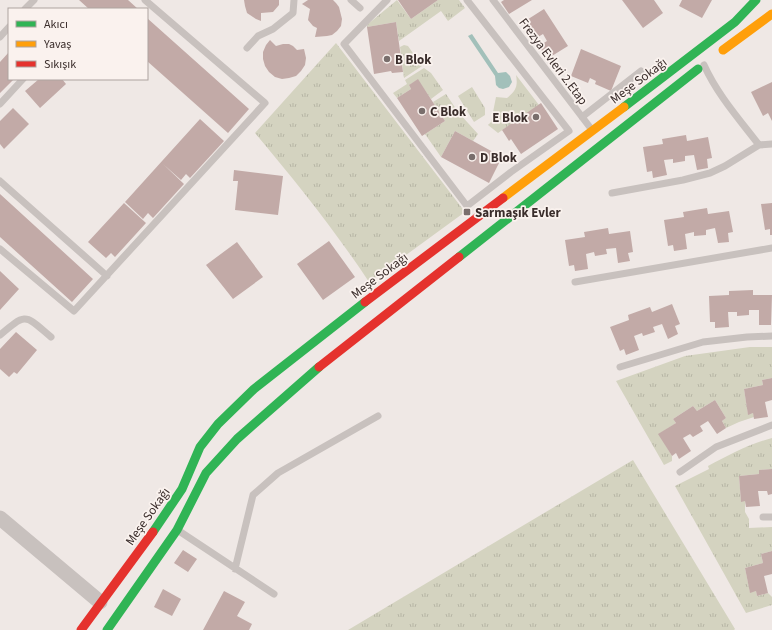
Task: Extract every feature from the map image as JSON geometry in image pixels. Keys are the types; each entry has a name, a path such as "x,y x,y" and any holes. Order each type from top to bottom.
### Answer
{"street":[{"name":"Meşe Sokağı","path":"81,630 100,602 142,548 178,494 186,481 201,446 214,429 254,388 519,185 704,47 735,22 756,0"},
{"path":"107,630 177,530 206,473 237,439 290,392 341,350 715,56 772,14"},
{"path":"0,518 100,602"}],"lane":[{"path":"26,8 34,0"},
{"path":"0,250 74,311 265,103 145,0"},
{"path":"246,48 258,36 273,29 293,13 294,0"},
{"path":"350,0 360,8"},
{"path":"387,0 344,44 467,206 568,131 467,0"},
{"name":"Frezya Evleri 2.Etap","path":"493,0 592,130"},
{"path":"0,37 8,28"},
{"path":"704,65 711,81 759,145"},
{"name":"Frezya Evleri 2.Etap","path":"582,118 641,71"},
{"path":"0,104 22,80"},
{"path":"612,193 683,180 710,173 725,166 759,145 772,144"},
{"path":"511,172 519,185"},
{"path":"0,181 106,276"},
{"path":"575,282 772,248"},
{"path":"0,335 15,322 26,318 31,319 51,337"},
{"path":"620,367 703,342 772,336"},
{"path":"235,569 253,495 278,473 378,416"},
{"path":"680,472 716,447 772,425"},
{"path":"763,517 772,517"},
{"path":"177,530 274,594"}],"green space":[{"path":"397,0 411,19 438,0 459,0 465,8 448,21 441,11 399,41 396,22 367,27 368,24"},
{"path":"336,43 465,212 369,282 314,206 255,133"},
{"path":"404,45 408,46 422,66 404,78 400,47"},
{"path":"424,68 431,73 443,90 431,99 418,80 409,85 411,89 397,98 393,93 407,84 405,80"},
{"path":"516,75 539,105 498,133 488,125 491,122 496,97 507,98 512,93 516,88"},
{"path":"472,87 485,108 485,115 474,122 458,96"},
{"path":"446,94 458,112 478,134 473,141 455,131 441,157 425,134 445,121 433,102"},
{"path":"750,347 772,347 772,378 762,380 763,385 744,389 748,414 753,413 754,417 726,428 722,421 726,418 715,400 697,411 693,406 673,419 676,423 659,434 672,456 672,461 664,465 616,381 685,356"},
{"path":"772,438 772,469 759,470 759,474 739,476 741,501 745,501 745,512 749,519 749,528 772,527 772,551 761,554 763,563 745,568 750,592 756,591 757,596 768,593 772,597 772,605 746,613 675,486 709,469 708,466 731,454 755,443"},
{"path":"633,460 735,629 734,630 348,630"}],"water":[{"path":"472,34 498,73 506,72 510,76 512,82 509,87 503,89 496,85 495,76 468,36"}],"building":[{"path":"79,0 128,0 137,8 88,8"},
{"path":"244,0 279,0 279,5 273,12 261,13 261,21 247,13"},
{"path":"308,0 333,0 336,3 339,7 342,19 341,26 337,31 332,35 315,37 317,28 308,20 310,9 302,4"},
{"path":"398,0 438,0 411,19"},
{"path":"504,0 532,0 509,14 501,2"},
{"path":"622,0 654,0 663,13 643,28"},
{"path":"682,0 712,0 702,18 679,6"},
{"path":"544,9 568,46 547,59 539,46 547,41 543,34 533,40 522,23"},
{"path":"148,19 249,109 228,133 148,62"},
{"name":"B Blok","path":"396,22 403,72 392,73 391,71 374,74 367,27"},
{"path":"270,40 276,46 289,44 297,50 304,49 306,58 305,65 296,76 282,79 275,77 269,72 265,66 263,52"},
{"path":"581,49 621,66 611,91 595,84 596,81 590,78 588,83 571,76"},
{"path":"8,53 8,80 13,80 0,93 0,62"},
{"name":"C Blok","path":"418,79 445,121 422,136 397,98 411,89 409,85"},
{"path":"38,80 63,80 66,84 40,108 25,91"},
{"path":"772,82 772,121 768,113 763,116 751,92"},
{"name":"E Blok","path":"541,103 558,129 521,154 511,139 509,141 502,130"},
{"path":"13,108 29,124 4,149 0,144 0,121"},
{"path":"200,119 224,141 190,178 186,174 181,180 163,164 184,184 153,218 148,213 143,219 125,202"},
{"name":"D Blok","path":"455,131 502,157 489,183 441,157"},
{"path":"686,135 687,141 708,137 712,158 707,159 708,168 697,170 694,155 685,156 685,161 673,163 673,159 664,160 667,175 653,178 652,171 647,172 643,147 663,144 662,139"},
{"path":"234,170 283,176 278,215 235,210 238,181 233,181"},
{"path":"0,194 93,279 72,302 0,237"},
{"path":"124,203 146,223 115,257 111,253 106,258 88,242"},
{"path":"772,203 772,235 770,235 770,229 765,230 761,204"},
{"path":"707,208 708,214 729,211 733,232 728,233 729,242 718,243 715,228 706,230 706,235 694,236 694,232 685,234 687,249 674,251 673,245 668,246 664,220 684,217 683,212"},
{"path":"608,228 609,234 630,231 633,252 628,253 630,261 618,263 616,248 606,249 607,254 595,256 594,252 586,254 588,269 575,271 574,265 569,266 565,240 585,237 584,232"},
{"path":"329,241 355,277 323,300 297,264"},
{"path":"237,242 263,277 233,299 206,265"},
{"path":"0,271 19,289 0,310"},
{"path":"753,290 753,295 772,295 771,325 759,325 759,310 749,310 749,315 737,316 737,312 728,312 729,327 715,328 715,322 710,322 709,296 729,295 729,291"},
{"path":"672,304 680,324 675,326 678,334 668,339 662,324 653,327 655,332 643,336 642,333 634,336 639,350 626,355 624,349 620,351 610,327 629,320 628,315 650,307 652,312"},
{"path":"16,332 37,350 17,374 14,372 9,377 0,369 0,349"},
{"path":"772,378 772,400 765,402 768,417 754,419 753,413 748,415 744,389 763,385 762,380"},
{"path":"715,400 726,418 722,421 726,428 717,434 708,421 700,426 703,431 693,437 690,434 683,438 691,451 679,459 676,453 672,456 658,434 676,423 673,419 693,406 697,411"},
{"path":"772,469 772,494 768,495 767,491 758,491 760,506 746,507 745,501 741,502 739,476 759,474 759,470"},
{"path":"183,550 197,559 188,572 174,563"},
{"path":"772,551 772,574 764,576 768,593 757,596 756,591 750,593 745,568 763,563 761,554"},
{"path":"163,589 181,599 172,616 154,607"},
{"path":"224,591 245,602 237,616 252,624 249,630 203,630"}],"traffic: fast":[{"path":"624,107 735,22 756,0"},
{"path":"459,257 698,69"},
{"path":"153,532 182,489 200,447 218,424 254,389 365,302"},
{"path":"107,630 177,530 206,473 237,439 319,367"}],"traffic: slow":[{"path":"723,50 772,14"},
{"path":"503,198 624,107"}],"traffic: jam":[{"path":"365,302 503,198"},
{"path":"319,367 459,257"},
{"path":"81,630 153,532"}],"place":[{"name":"B Blok","path":"387,59"},
{"name":"C Blok","path":"422,111"},
{"name":"E Blok","path":"536,117"},
{"name":"D Blok","path":"472,157"},
{"name":"Sarmaşık Evler","path":"467,212"}]}
